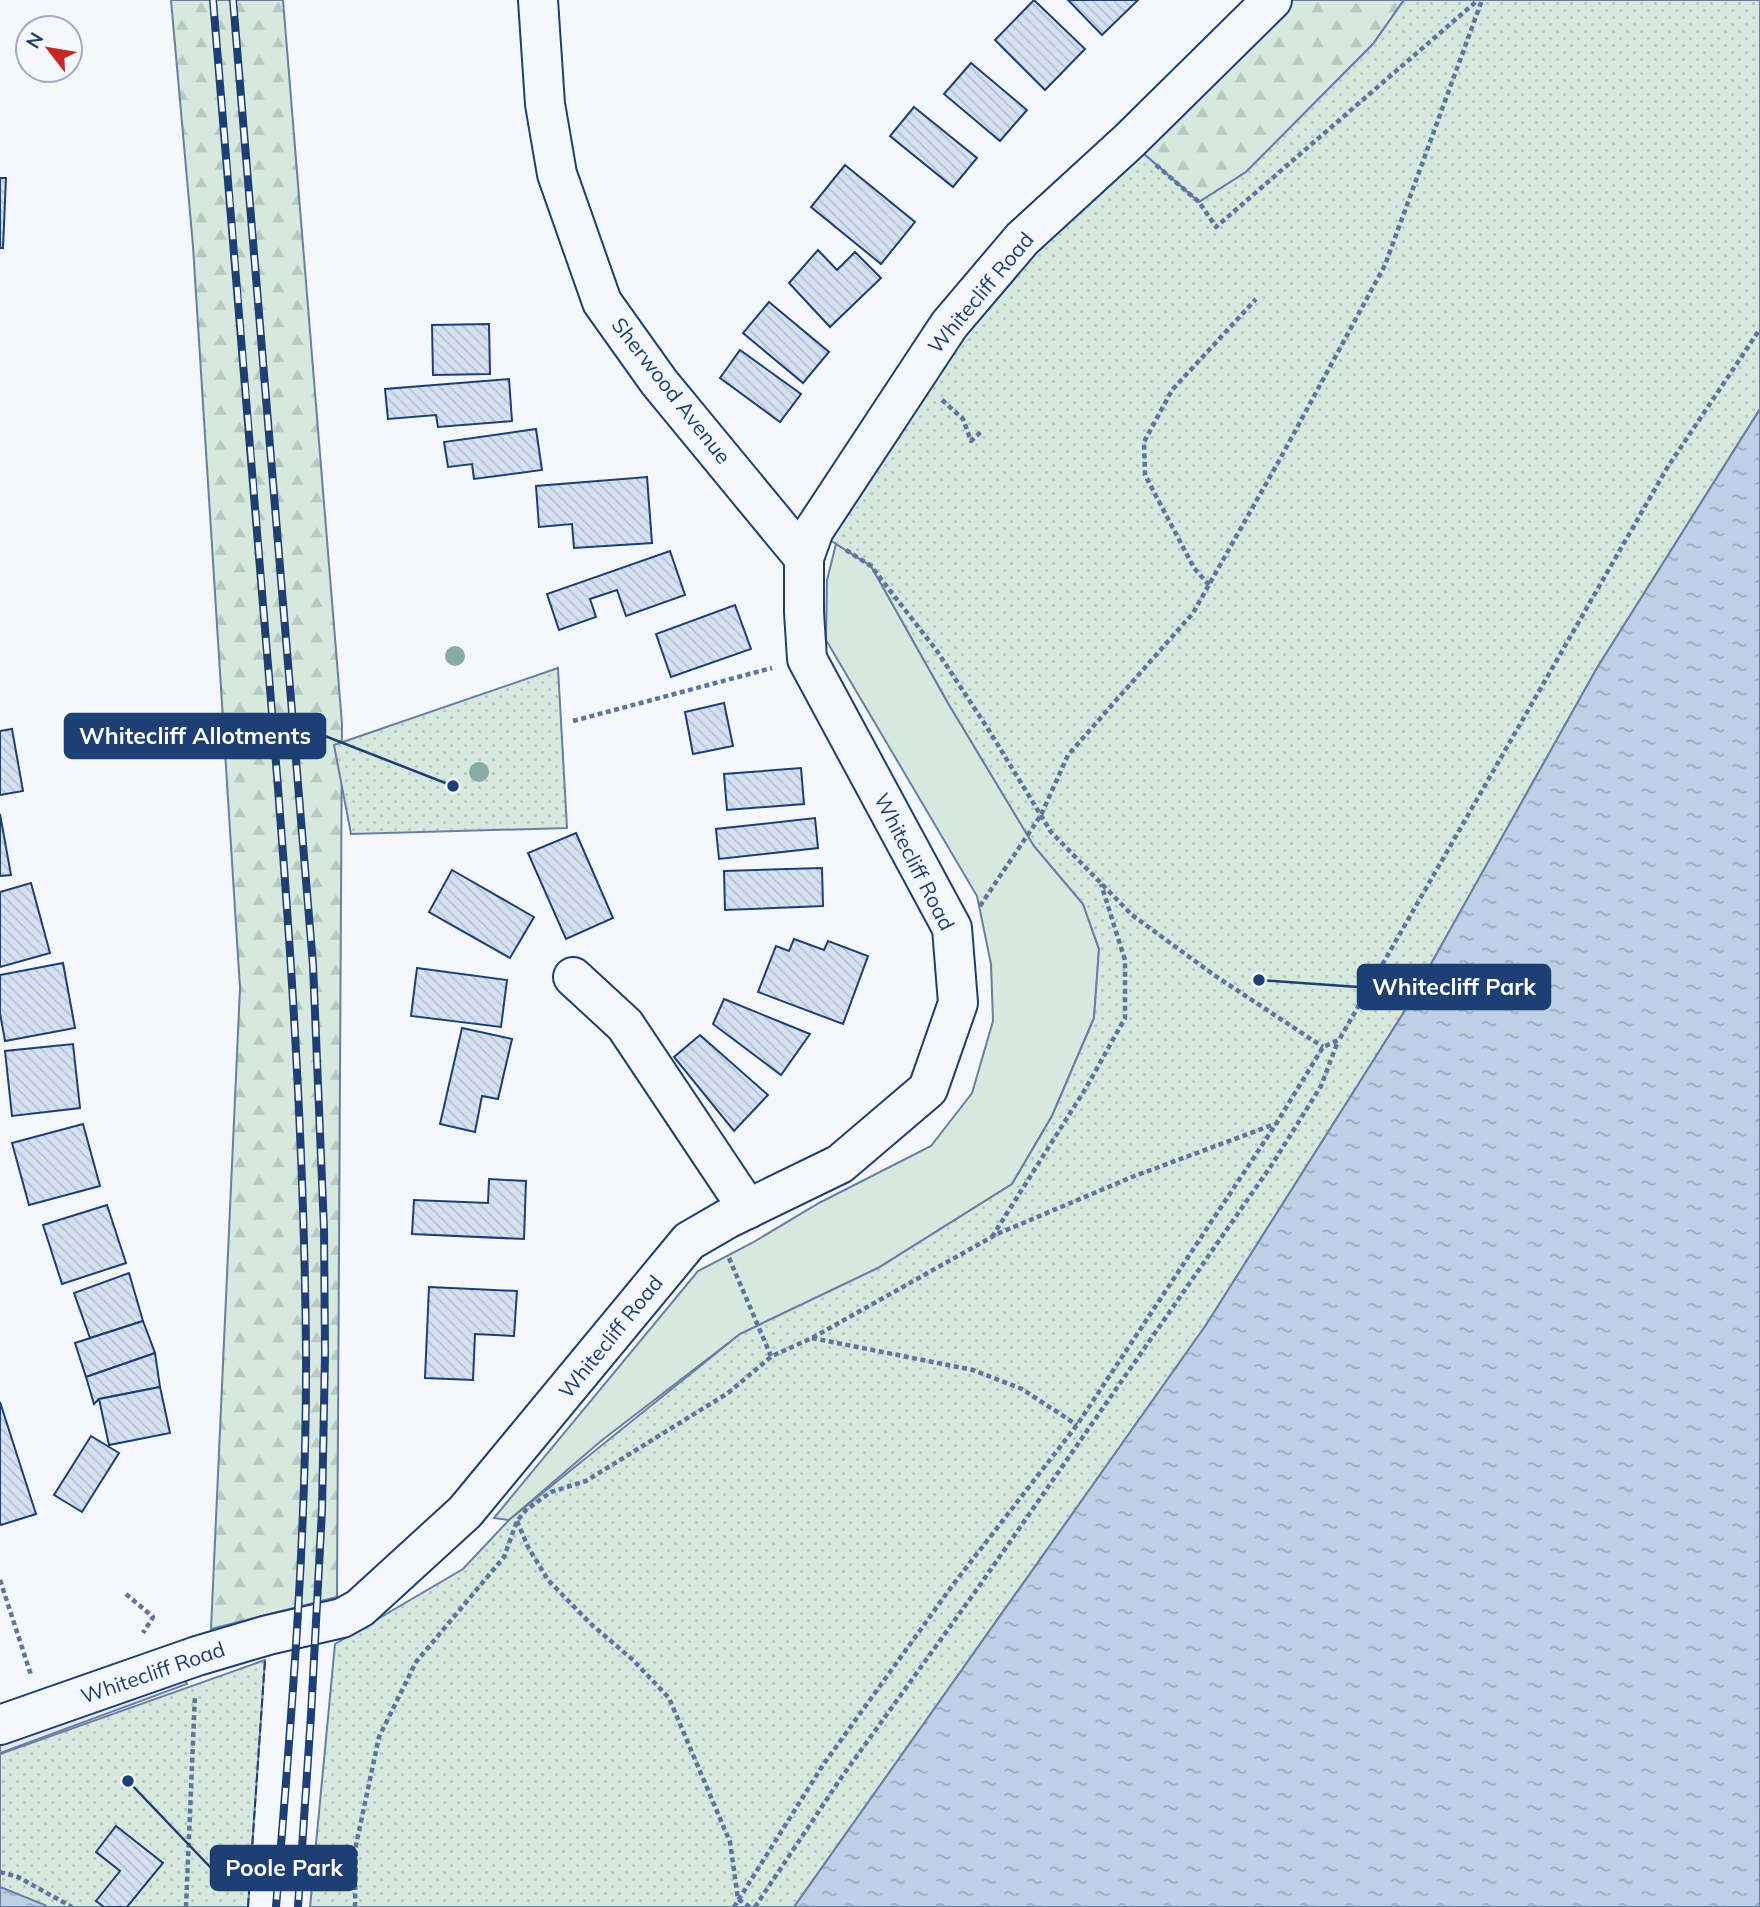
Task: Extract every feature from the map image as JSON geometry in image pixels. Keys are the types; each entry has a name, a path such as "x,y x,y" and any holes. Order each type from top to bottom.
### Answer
{"street":[{"name":"Sherwood Avenue","path":"538,0 545,104 557,174 603,302 659,382 809,544"},
{"name":"Whitecliff Road","path":"0,1725 197,1656 268,1635 342,1618 360,1608 466,1512 689,1241 840,1164 928,1089 958,1003 952,928 807,659 804,612 809,544 949,325 1022,239 1129,141 1272,0"},
{"path":"573,977 625,1025 748,1209"}],"path":[{"path":"1147,158 1199,202 1216,227 1480,0"},
{"path":"952,928 975,914 1041,815 1068,755 1193,613 1209,585 1385,265 1480,0"},
{"path":"1209,585 1194,568 1145,475 1144,442 1172,390 1256,299"},
{"path":"755,1907 841,1778 981,1585 1273,1163 1321,1087 1339,1040 1667,468 1760,329"},
{"path":"946,403 963,419 971,441 983,430"},
{"path":"809,544 871,566 937,651 1051,832 1132,915 1214,975 1323,1047"},
{"path":"573,721 807,659"},
{"path":"991,1238 1086,1088 1125,1018 1125,960 1101,884"},
{"path":"734,1907 823,1765 952,1586 1077,1425 1276,1124 1323,1047 1339,1040"},
{"path":"355,1907 356,1844 379,1737 416,1661 504,1557 517,1521 526,1510 551,1492 586,1482 728,1393 772,1356 813,1338 991,1238 1132,1177 1276,1124"},
{"path":"714,1226 772,1356"},
{"path":"813,1338 973,1370 1022,1389 1077,1425"},
{"path":"517,1521 528,1547 548,1580 669,1698 730,1842 738,1899 750,1907"},
{"path":"0,1580 43,1711"},
{"path":"126,1594 153,1616 143,1633"},
{"path":"186,1907 197,1656"},
{"path":"0,1872 18,1877 72,1907"}],"green space":[{"path":"171,0 283,0 342,724 337,1597 211,1629 240,988 193,246"},
{"path":"1272,0 1404,0 1373,44 1246,172 1199,202 1129,141"},
{"path":"1404,0 1760,0 1760,409 1597,668 1404,1012 1206,1325 794,1907 310,1907 335,1644 463,1569 509,1520 740,1334 878,1268 1012,1184 1052,1116 1094,1018 1099,949 1083,904 1034,846 948,703 871,566 814,530 880,428 1129,141 1199,202 1246,172 1373,44"},
{"path":"836,544 871,566 948,703 1034,846 1083,904 1099,949 1094,1018 1052,1116 1012,1184 878,1268 740,1334 601,1441 509,1520 494,1518 698,1271 819,1203 931,1146 972,1093 993,1021 991,964 977,896 826,640 827,580"},
{"path":"558,668 567,828 351,834 334,745"},
{"path":"265,1660 248,1907 0,1907 0,1754"}],"shaded area":[{"path":"181,1671 187,1684 0,1753 0,1739"}],"water":[{"path":"1760,409 1760,1907 794,1907 1206,1325 1404,1012 1597,668"},
{"path":"0,1887 45,1905 47,1907 0,1907"}],"building":[{"path":"1034,0 1085,49 1045,90 995,40"},
{"path":"1068,0 1138,0 1102,35"},
{"path":"971,63 1027,110 1000,141 944,94"},
{"path":"914,107 977,158 953,187 890,136"},
{"path":"845,165 915,222 881,264 811,207"},
{"path":"0,178 6,178 3,248 0,248"},
{"path":"818,250 837,270 855,252 881,278 830,327 789,283"},
{"path":"769,302 829,352 803,383 743,333"},
{"path":"489,324 490,374 433,375 432,325"},
{"path":"740,350 801,394 780,422 720,378"},
{"path":"509,379 512,421 438,427 436,415 388,419 385,389"},
{"path":"536,429 542,470 474,479 472,464 448,467 444,442"},
{"path":"647,477 652,543 574,548 572,524 539,527 536,486"},
{"path":"670,551 685,595 626,616 617,590 590,599 596,617 559,630 547,594"},
{"path":"735,605 751,649 671,677 656,634"},
{"path":"724,703 733,746 693,754 685,712"},
{"path":"12,729 23,791 0,795 0,731"},
{"path":"801,768 804,804 727,810 724,774"},
{"path":"0,814 11,875 0,876"},
{"path":"815,818 818,848 719,859 716,829"},
{"path":"576,833 613,918 566,939 528,853"},
{"path":"822,868 823,906 725,910 724,871"},
{"path":"452,870 534,917 510,958 429,912"},
{"path":"31,883 50,953 0,967 0,892"},
{"path":"794,939 824,950 828,941 868,956 843,1024 758,992 776,946 789,951"},
{"path":"63,963 75,1028 5,1041 0,1013 0,975"},
{"path":"417,968 507,980 501,1027 411,1016"},
{"path":"724,999 810,1034 781,1075 713,1024"},
{"path":"462,1028 512,1039 498,1099 482,1096 475,1132 440,1124"},
{"path":"700,1035 768,1095 734,1131 674,1057"},
{"path":"73,1044 80,1108 12,1116 5,1051"},
{"path":"83,1124 100,1186 29,1205 12,1143"},
{"path":"489,1179 526,1181 524,1239 412,1234 414,1200 488,1203"},
{"path":"107,1205 126,1263 62,1284 43,1225"},
{"path":"129,1273 143,1321 90,1338 74,1293"},
{"path":"429,1287 517,1291 514,1336 475,1334 473,1380 425,1378"},
{"path":"143,1321 155,1353 86,1377 75,1343"},
{"path":"155,1353 160,1387 99,1399 94,1404 86,1377"},
{"path":"160,1387 170,1433 109,1445 99,1399"},
{"path":"0,1402 36,1514 1,1525 0,1523"},
{"path":"91,1436 119,1453 82,1512 54,1495"},
{"path":"116,1826 163,1863 127,1907 104,1907 96,1901 120,1871 96,1852"}],"railway":[{"path":"213,0 293,996 305,1262 304,1490 297,1629 276,1907"},
{"path":"233,0 313,965 324,1229 322,1510 298,1907"}],"fence":[{"path":"248,1907 265,1660"}],"place":[{"name":"Whitecliff Allotments","path":"453,786"},
{"name":"Whitecliff Park","path":"1259,980"},
{"name":"Poole Park","path":"128,1781"}]}
